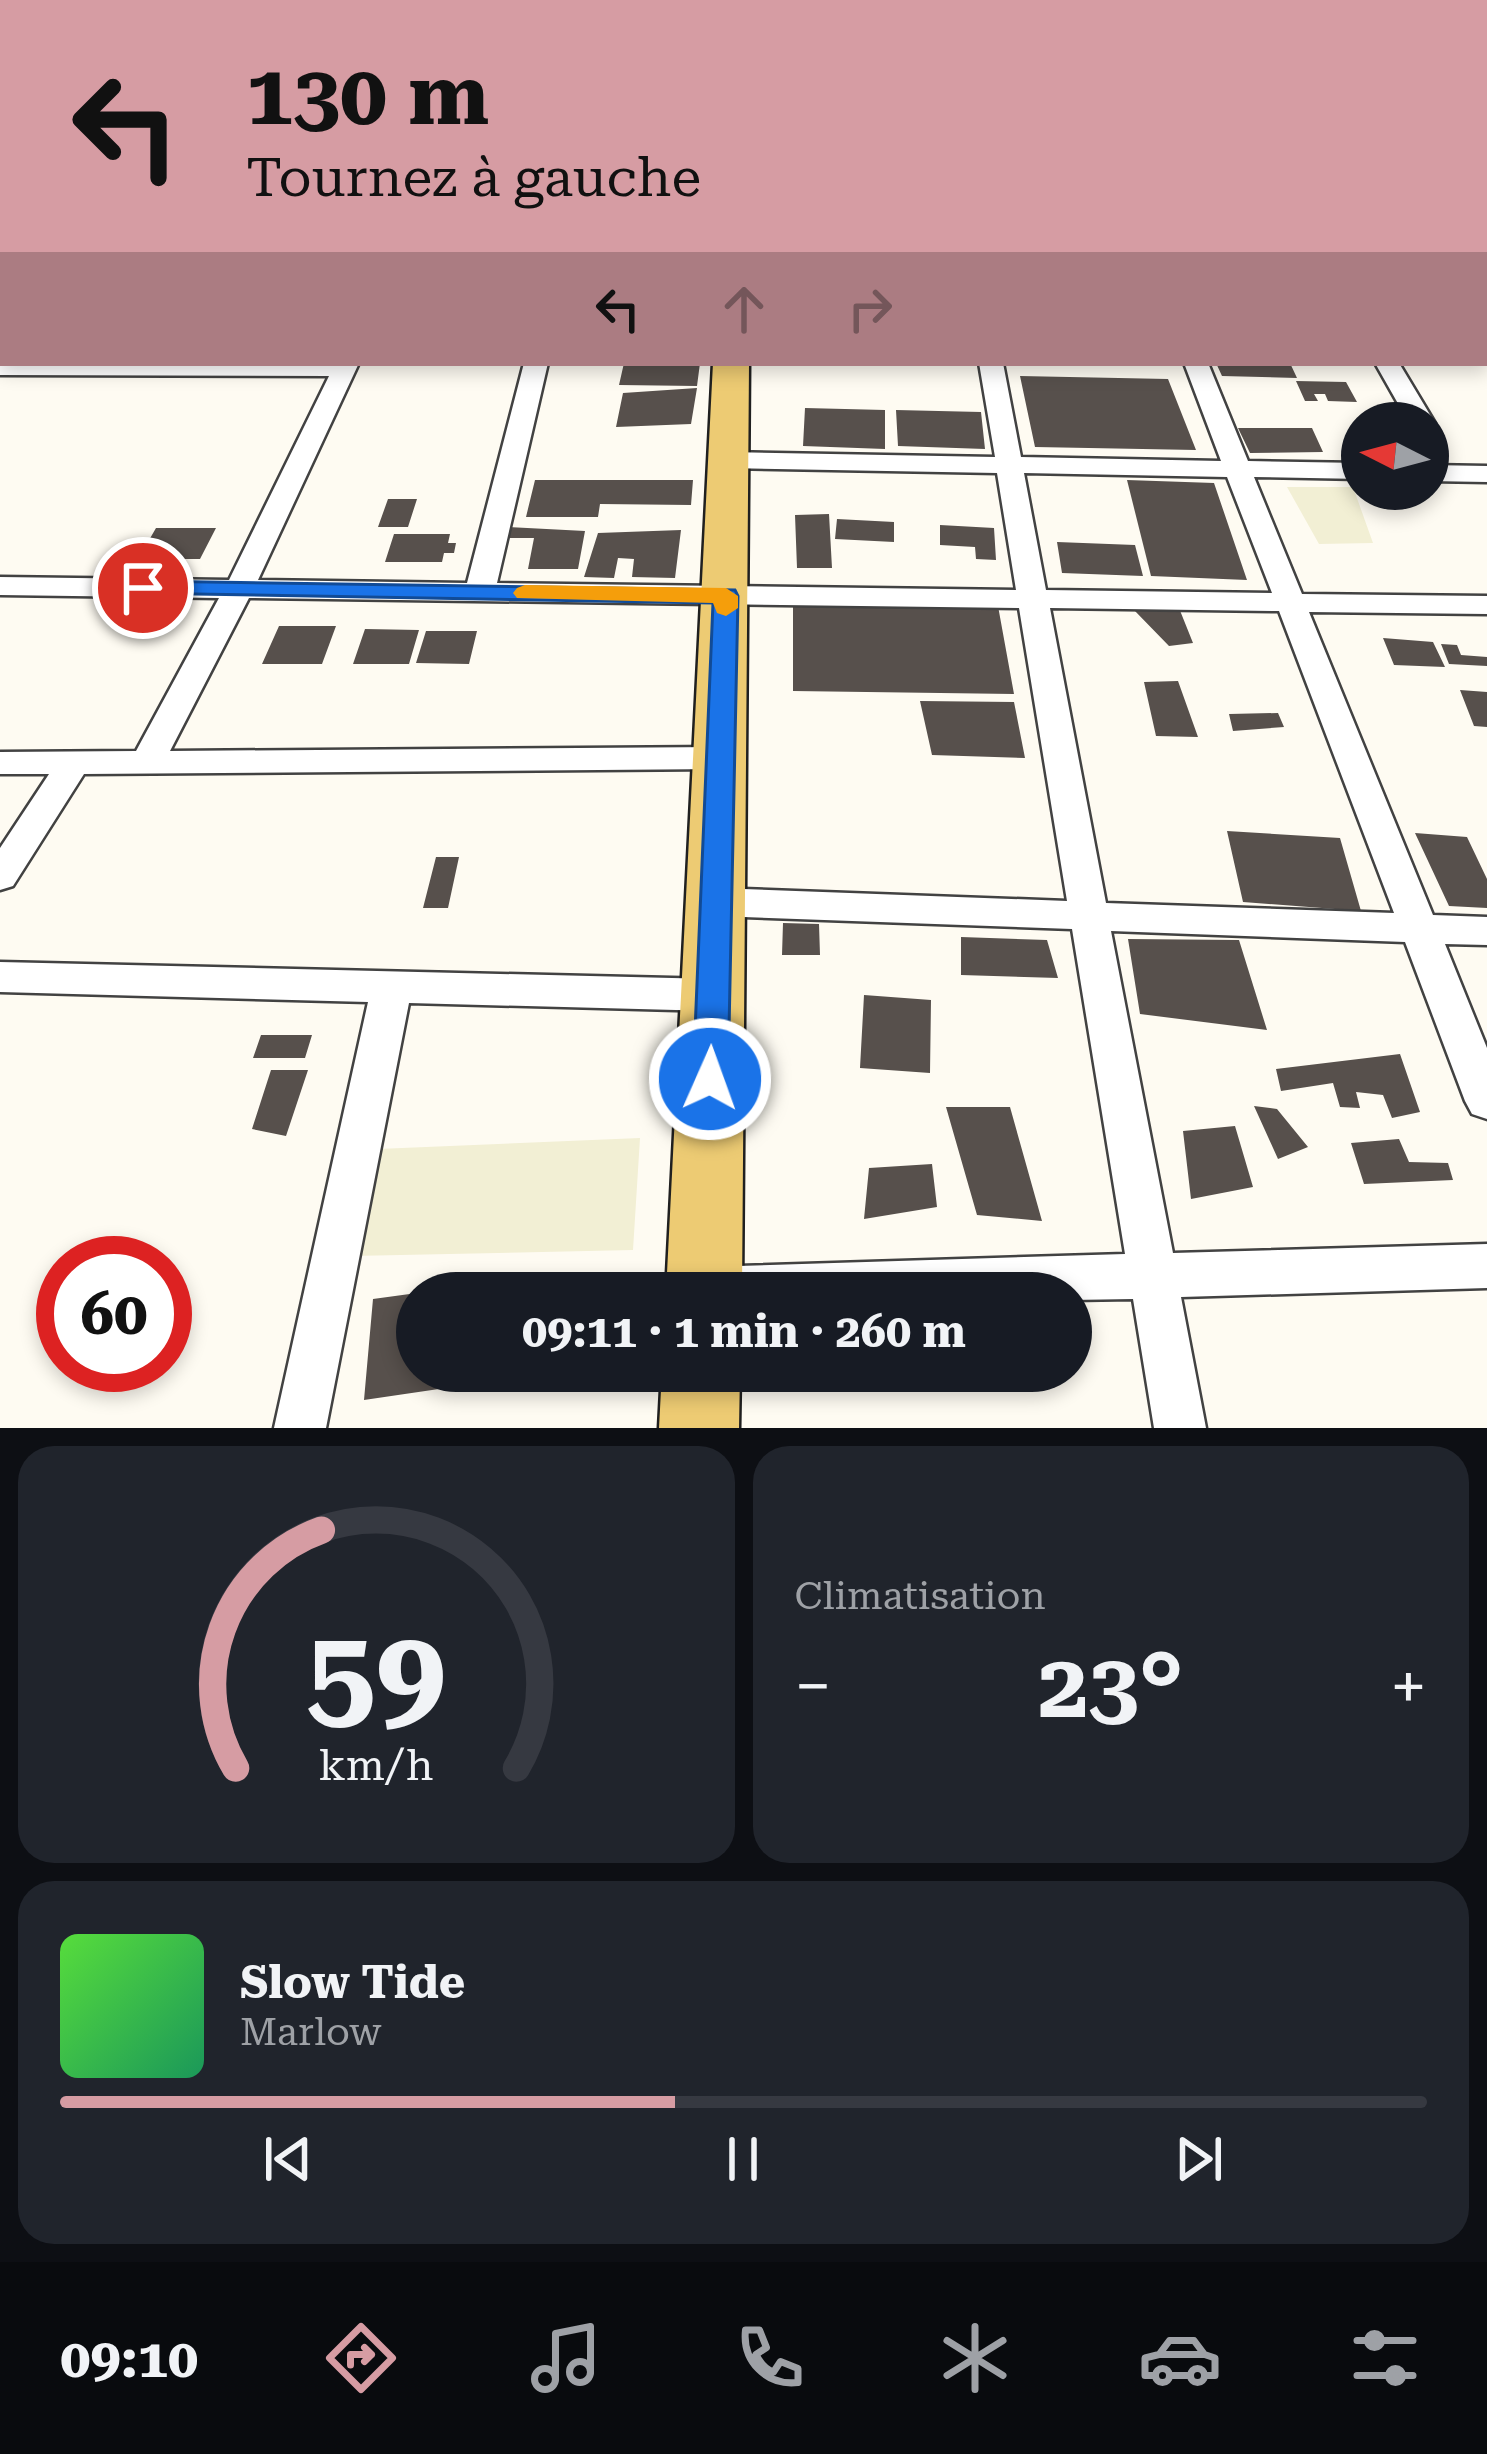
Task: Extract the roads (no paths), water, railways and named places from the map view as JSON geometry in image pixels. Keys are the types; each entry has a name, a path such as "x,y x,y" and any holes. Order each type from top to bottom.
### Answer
{"main road":[{"path":"705,1272 731,366"},
{"path":"699,1428 700,1392"}],"street":[{"path":"0,368 346,366 239,590 146,764"},
{"path":"480,592 535,366"},
{"path":"993,366 1180,1428"},
{"path":"1197,366 1487,1100"},
{"path":"1389,366 1410,402"},
{"path":"728,460 1341,471"},
{"path":"1449,473 1487,474"},
{"path":"0,586 1487,605"},
{"path":"0,763 720,758"},
{"path":"0,877 73,764"},
{"path":"716,902 1487,931"},
{"path":"0,977 713,995"},
{"path":"300,1428 391,990"},
{"path":"1092,1277 1487,1266"}]}
